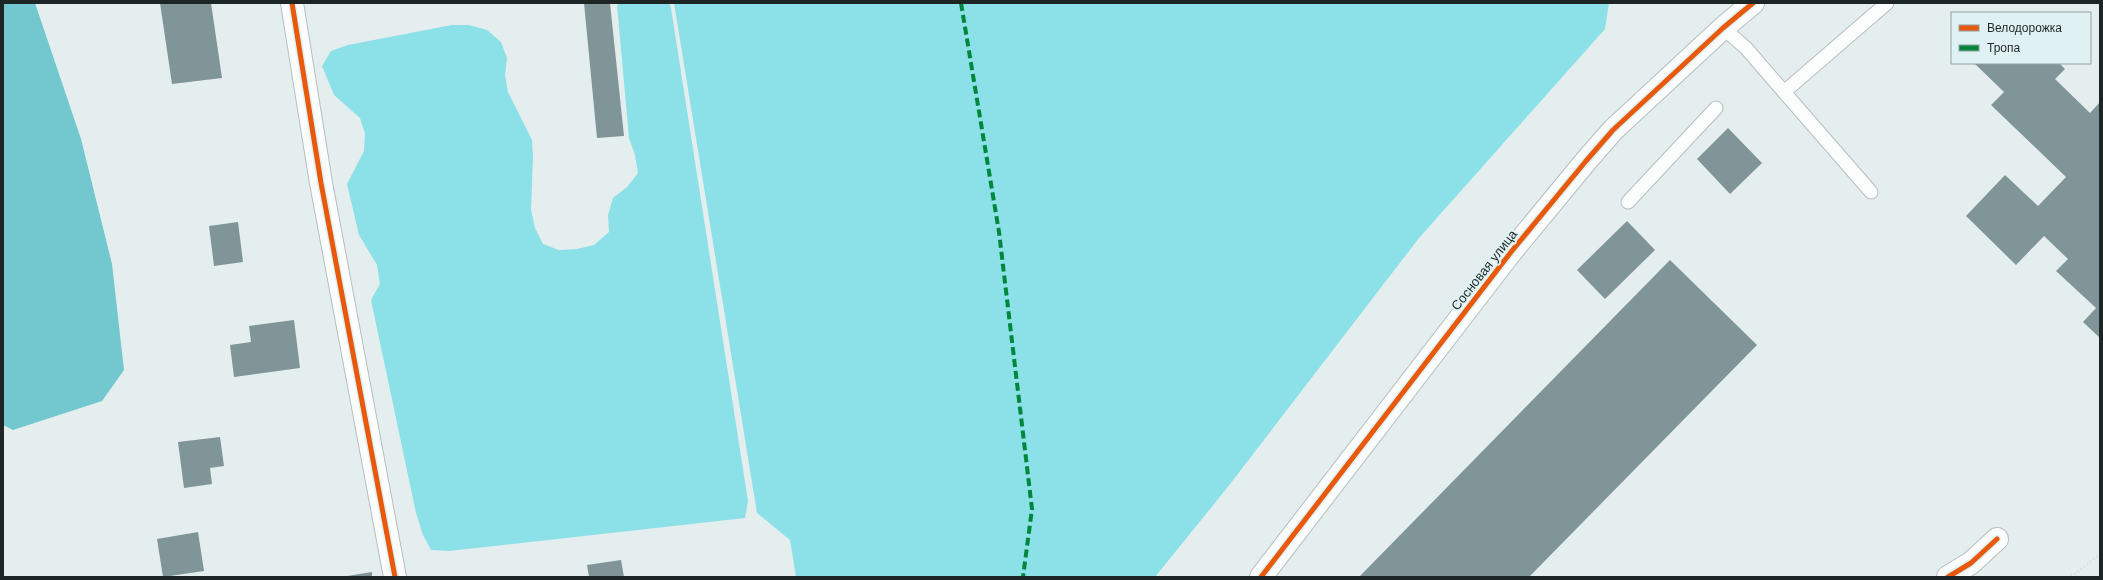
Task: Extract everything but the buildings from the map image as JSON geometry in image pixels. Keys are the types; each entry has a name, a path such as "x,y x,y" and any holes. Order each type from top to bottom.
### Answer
{"street":[{"path":"292,3 321,183 395,577"},
{"name":"Сосновая улица","path":"1261,577 1511,252 1586,161 1613,130 1723,28 1753,3"},
{"path":"1948,577 1971,563 1997,539"}],"lane":[{"path":"1784,92 1887,3"},
{"path":"1723,28 1746,48 1871,192"},
{"path":"1628,202 1716,108"}],"path":[{"path":"2067,577 2075,574 2100,554"}],"shaded area":[{"path":"3,3 35,3 81,139 112,264 124,370 102,401 13,430 3,425"},
{"path":"620,3 669,3 671,8 748,501 745,518 449,551 431,550 423,535 416,513 371,300 380,284 377,265 359,235 347,184 364,151 365,134 360,118 334,95 322,66 331,51 348,45 452,25 469,25 487,30 501,42 507,58 505,75 508,92 532,140 533,157 531,210 535,228 543,244 559,250 577,249 594,245 609,232 608,215 613,198 627,187 638,173 635,155 629,138 617,5"},
{"path":"674,3 1609,3 1605,29 1419,238 1227,488 1155,577 796,577 790,540 757,513"}],"marked path":[{"path":"961,3 999,232 1032,509 1023,577"}],"cycle path":[{"path":"292,3 321,183 395,577"},
{"path":"1261,577 1511,252 1586,161 1613,130 1723,28 1753,3"},
{"path":"1948,577 1971,563 1997,539"}]}
